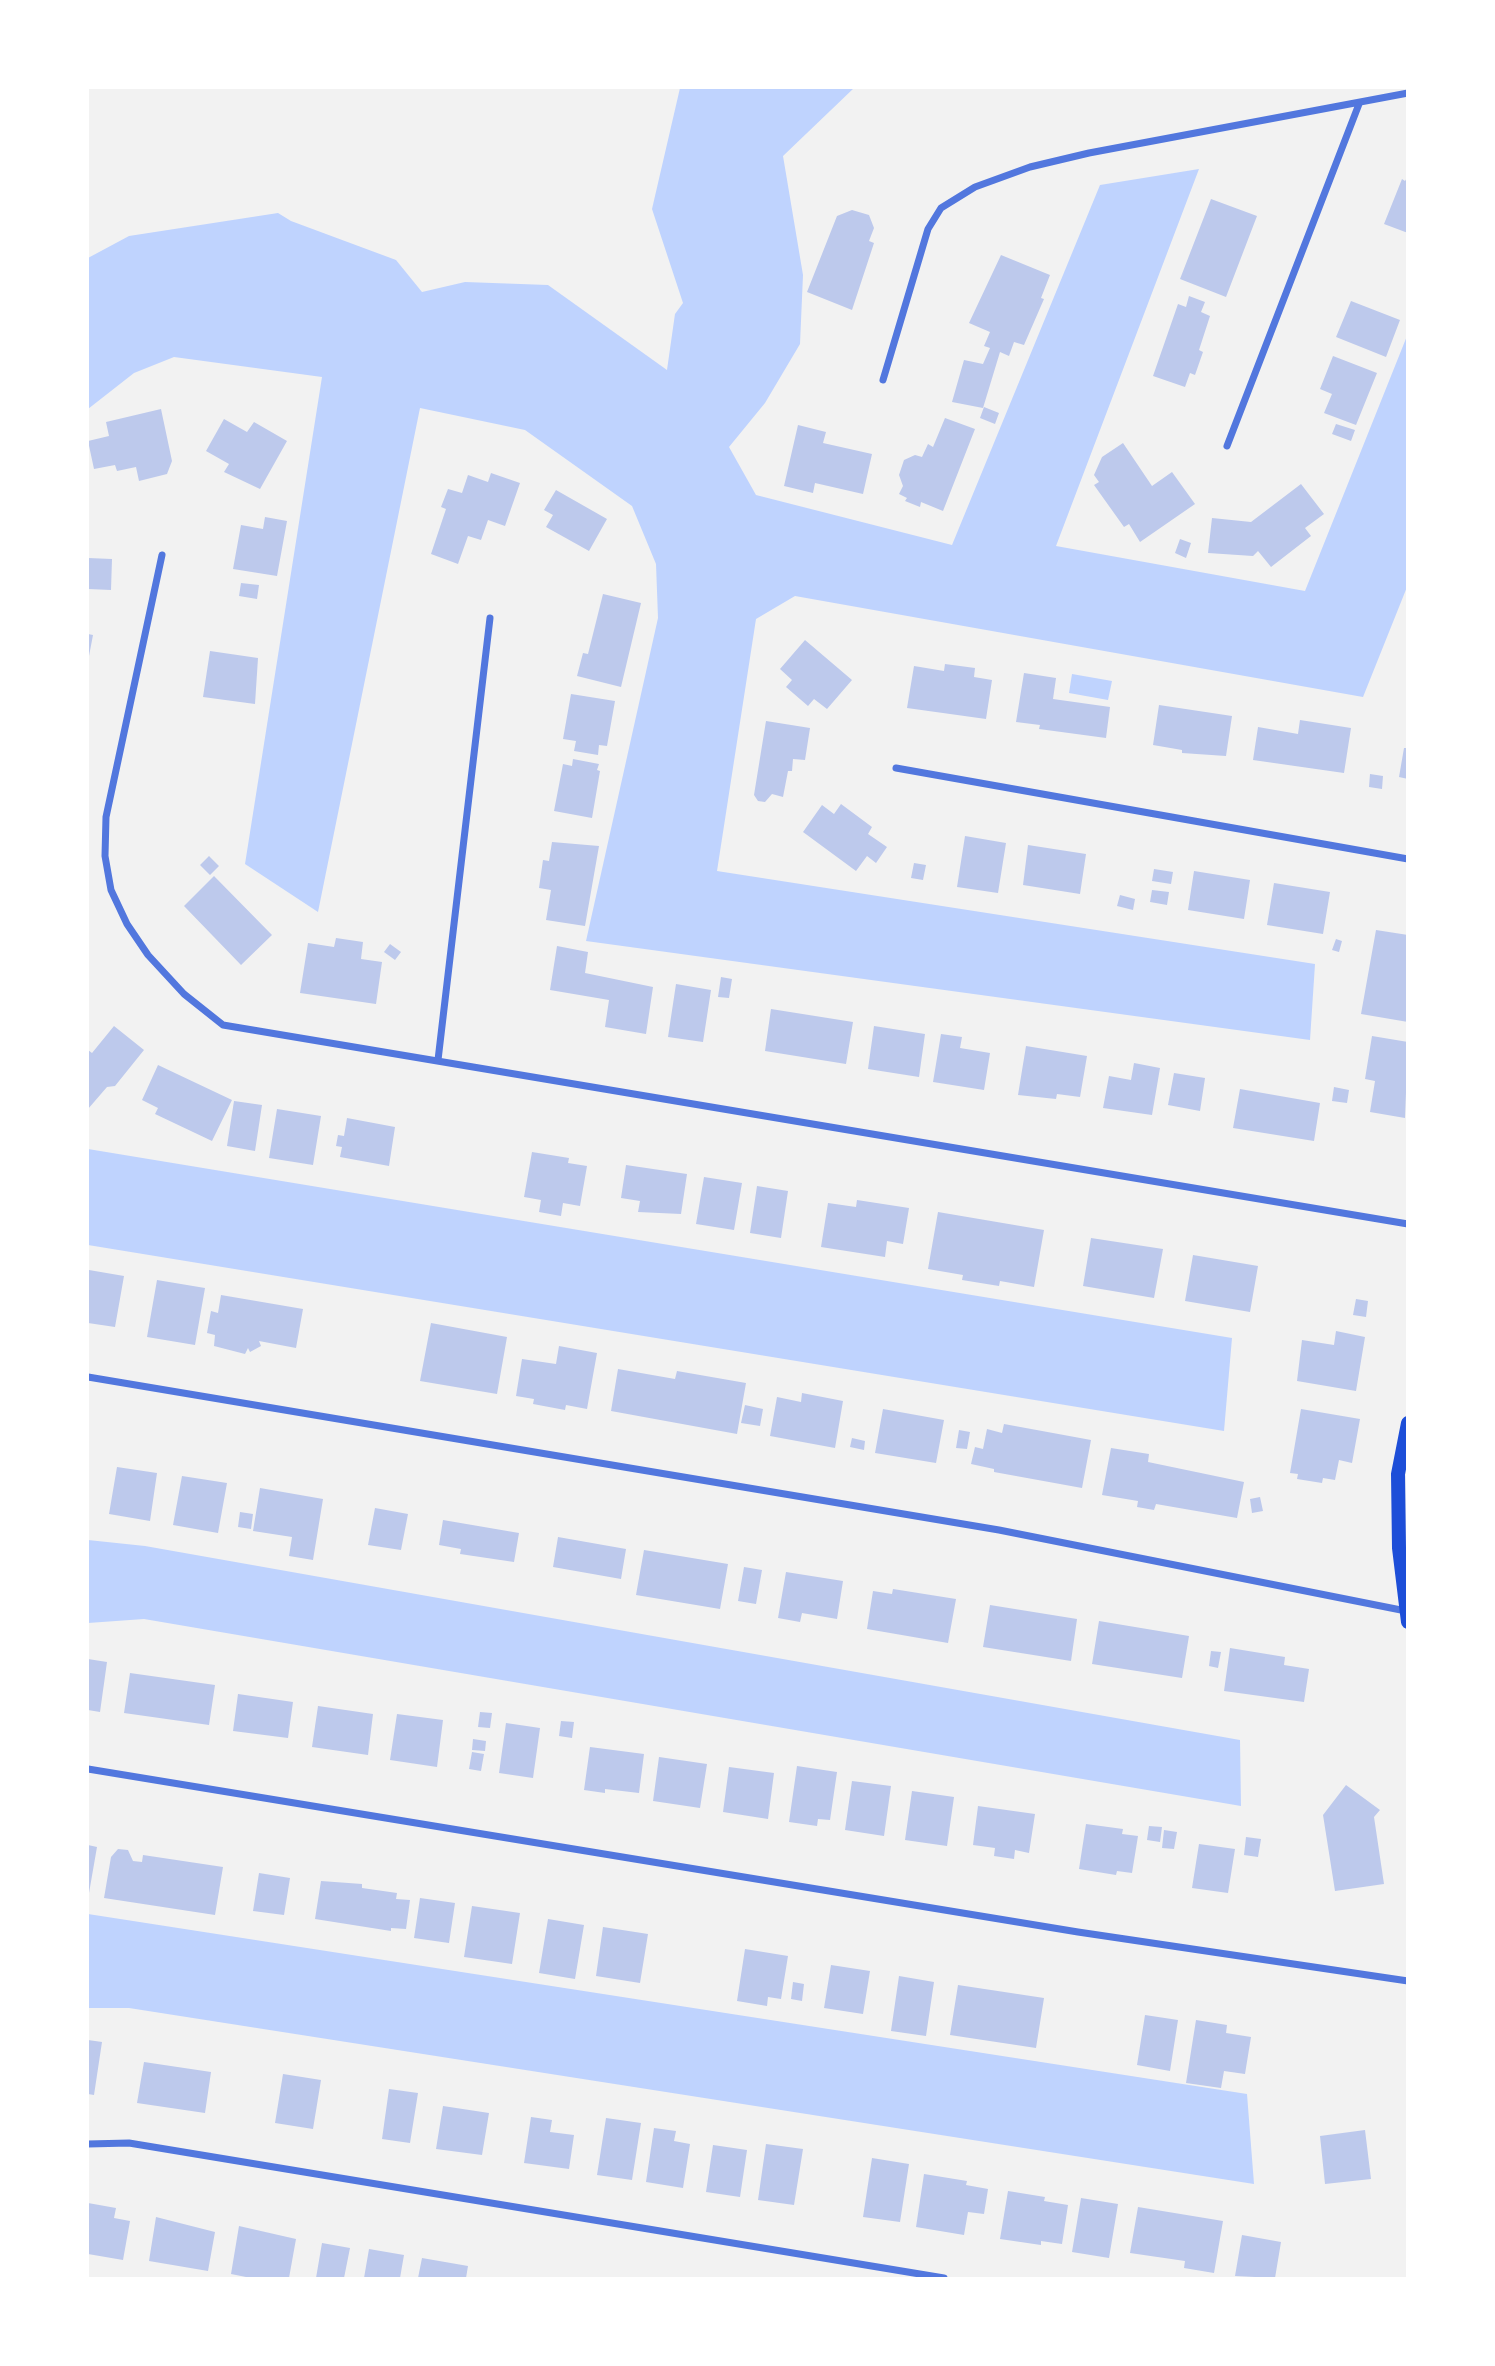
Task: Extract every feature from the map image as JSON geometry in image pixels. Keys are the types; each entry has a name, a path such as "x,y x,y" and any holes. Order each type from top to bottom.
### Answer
{"main road":[{"path":"1407,1616 1399,1548 1398,1474 1408,1423"}],"street":[{"path":"883,380 928,229 941,208 975,187 1030,167 1089,153 1408,93"},
{"path":"1227,446 1359,104"},
{"path":"162,555 106,817 105,856 111,890 127,923 148,956 184,994 223,1025 1408,1224"},
{"path":"438,1060 490,618"},
{"path":"896,768 1408,859"},
{"path":"88,1377 999,1530 1407,1616"},
{"path":"88,1769 1078,1933 1408,1981"},
{"path":"88,2144 129,2143 944,2278"}],"water":[{"path":"680,88 854,88 783,156 803,275 800,344 765,403 729,447 756,495 952,545 1100,185 1199,169 1056,546 1305,591 1407,336 1407,587 1363,697 795,596 756,619 717,871 1315,964 1310,1040 586,941 658,618 656,564 632,506 525,430 420,408 318,912 245,864 322,377 174,357 134,373 88,409 88,258 129,236 278,213 291,221 396,260 422,292 465,282 548,285 667,370 675,314 683,303 652,209"},
{"path":"1072,674 1112,681 1108,700 1069,693"},
{"path":"88,1149 1232,1338 1224,1431 88,1245"},
{"path":"88,1540 145,1546 1240,1740 1241,1806 144,1619 88,1623"},
{"path":"88,1914 1247,2094 1254,2184 129,2008 88,2008"}],"building":[{"path":"1408,176 1408,233 1384,224 1402,179 1405,181"},
{"path":"1211,199 1257,216 1226,297 1180,279"},
{"path":"852,210 869,215 874,228 869,241 874,243 852,310 807,292 837,216"},
{"path":"1001,255 1050,275 1041,298 1044,299 1024,345 1014,342 1009,356 1000,352 983,408 952,402 964,360 983,364 990,348 984,346 990,332 969,323"},
{"path":"1189,296 1205,302 1201,312 1210,316 1199,350 1203,352 1195,375 1190,373 1185,387 1153,376 1178,304 1186,307"},
{"path":"1351,301 1400,320 1386,357 1336,337"},
{"path":"1333,356 1377,373 1356,425 1324,413 1332,394 1320,389"},
{"path":"984,407 999,413 995,424 980,418"},
{"path":"161,409 172,461 167,474 139,481 136,467 117,471 115,465 94,469 88,441 109,436 106,422"},
{"path":"945,418 975,429 943,511 921,502 920,507 905,501 907,498 899,494 903,486 899,475 904,460 915,455 922,457 928,444 933,447"},
{"path":"224,419 247,432 254,422 287,441 260,489 224,472 229,464 206,451"},
{"path":"1336,424 1355,430 1351,441 1332,434"},
{"path":"798,425 826,432 823,443 872,454 863,494 815,483 813,493 784,486"},
{"path":"1123,443 1152,486 1172,472 1195,504 1140,542 1129,524 1124,527 1094,485 1099,482 1094,475 1102,457"},
{"path":"491,473 520,483 505,526 488,520 481,540 468,536 458,564 431,554 446,509 441,507 448,489 462,493 468,475 488,482"},
{"path":"1301,484 1324,514 1305,528 1311,536 1271,567 1258,551 1253,556 1208,553 1212,518 1251,522"},
{"path":"556,490 607,519 589,551 546,527 553,515 544,510"},
{"path":"265,517 287,521 277,576 233,569 241,525 263,529"},
{"path":"1180,539 1191,543 1186,558 1175,553"},
{"path":"88,558 112,559 111,590 88,589"},
{"path":"241,583 259,585 257,599 239,596"},
{"path":"603,594 641,603 621,687 577,676 583,653 588,654"},
{"path":"88,634 93,635 89,656 88,656"},
{"path":"805,640 852,680 827,709 814,699 808,706 786,687 792,680 780,669"},
{"path":"210,651 258,658 255,704 203,697"},
{"path":"945,664 975,668 974,677 992,680 986,719 907,708 914,666 944,671"},
{"path":"1024,673 1056,678 1053,699 1110,707 1106,738 1039,729 1040,725 1016,722"},
{"path":"571,694 615,701 607,746 599,745 598,755 574,751 576,741 563,739"},
{"path":"1159,705 1232,716 1226,756 1182,753 1182,750 1153,745"},
{"path":"1300,720 1351,728 1344,773 1253,760 1258,727 1298,734"},
{"path":"766,721 810,728 805,760 793,759 783,797 772,794 765,802 758,801 754,795"},
{"path":"1404,748 1408,748 1408,779 1399,777"},
{"path":"573,759 599,764 592,818 554,811 563,764 572,766"},
{"path":"1370,774 1383,776 1382,789 1369,787"},
{"path":"841,804 872,827 868,834 887,847 876,863 867,856 856,871 803,832 822,805 834,814"},
{"path":"965,836 1006,843 998,893 957,887"},
{"path":"552,842 599,846 585,926 546,920 551,890 539,888 543,860 549,861"},
{"path":"1028,845 1086,854 1080,894 1023,885"},
{"path":"209,856 219,866 210,875 200,865"},
{"path":"914,863 926,865 923,880 911,878"},
{"path":"1154,869 1173,872 1171,884 1152,881"},
{"path":"1194,871 1250,880 1244,919 1188,910"},
{"path":"214,876 272,935 241,965 184,906"},
{"path":"1274,883 1330,892 1323,934 1267,925"},
{"path":"1152,890 1169,892 1167,905 1150,902"},
{"path":"1120,895 1135,899 1133,910 1117,906"},
{"path":"1376,930 1408,935 1408,1022 1361,1014"},
{"path":"336,938 363,942 361,959 382,962 376,1004 300,993 308,943 334,947"},
{"path":"1336,939 1342,941 1339,952 1332,950"},
{"path":"390,944 401,952 395,960 384,952"},
{"path":"557,946 588,952 585,973 653,987 646,1034 605,1027 609,1000 550,990"},
{"path":"721,977 732,979 729,998 718,997"},
{"path":"676,984 711,990 703,1042 668,1037"},
{"path":"771,1009 853,1022 846,1064 765,1051"},
{"path":"114,1026 144,1050 115,1086 107,1087 88,1109 88,1050 92,1053"},
{"path":"874,1026 925,1034 919,1077 868,1069"},
{"path":"941,1034 962,1037 960,1048 990,1053 984,1090 933,1082"},
{"path":"1372,1036 1408,1042 1405,1118 1370,1112 1375,1081 1365,1079"},
{"path":"1026,1046 1087,1056 1080,1097 1057,1094 1056,1099 1018,1095"},
{"path":"1134,1063 1160,1068 1152,1115 1103,1108 1109,1076 1131,1080"},
{"path":"158,1065 232,1100 212,1141 155,1114 158,1108 142,1100"},
{"path":"1174,1073 1205,1078 1200,1111 1168,1105"},
{"path":"1334,1087 1349,1090 1347,1103 1332,1101"},
{"path":"1240,1089 1320,1103 1314,1141 1233,1128"},
{"path":"234,1101 262,1105 255,1151 227,1146"},
{"path":"277,1109 321,1116 313,1165 269,1158"},
{"path":"347,1118 395,1127 389,1166 340,1157 342,1147 336,1146 338,1135 344,1136"},
{"path":"532,1152 569,1158 568,1163 587,1166 580,1206 563,1203 561,1216 539,1212 541,1200 524,1197"},
{"path":"626,1165 687,1174 681,1214 638,1212 640,1201 621,1198"},
{"path":"704,1177 742,1183 734,1230 696,1224"},
{"path":"757,1186 788,1191 781,1238 750,1233"},
{"path":"857,1200 909,1208 903,1244 887,1241 885,1257 821,1247 828,1203 856,1207"},
{"path":"938,1212 1044,1230 1034,1287 1000,1281 999,1286 962,1280 963,1275 928,1269"},
{"path":"1091,1238 1163,1249 1154,1298 1083,1286"},
{"path":"1193,1255 1258,1266 1250,1312 1185,1301"},
{"path":"89,1270 124,1276 115,1327 88,1323"},
{"path":"157,1280 205,1288 195,1345 147,1337"},
{"path":"221,1295 303,1309 296,1348 259,1341 261,1346 250,1352 248,1348 245,1354 214,1346 215,1335 207,1333 211,1311 218,1313"},
{"path":"1356,1299 1368,1301 1366,1317 1353,1315"},
{"path":"431,1323 507,1337 497,1394 420,1381"},
{"path":"1336,1331 1365,1337 1356,1391 1297,1381 1302,1340 1334,1345"},
{"path":"559,1346 597,1353 587,1409 566,1405 565,1410 533,1404 534,1399 516,1396 522,1359 556,1364"},
{"path":"618,1369 675,1379 677,1371 746,1383 737,1434 611,1411"},
{"path":"802,1393 843,1401 835,1448 770,1436 777,1397 801,1402"},
{"path":"745,1405 763,1409 760,1426 741,1423"},
{"path":"883,1409 944,1420 936,1463 875,1453"},
{"path":"1301,1409 1360,1419 1352,1463 1339,1460 1335,1480 1323,1478 1322,1483 1297,1479 1298,1474 1290,1473"},
{"path":"1004,1424 1091,1440 1082,1488 994,1472 994,1469 971,1464 975,1447 983,1449 987,1429 1002,1433"},
{"path":"959,1430 970,1432 967,1449 956,1448"},
{"path":"852,1438 865,1441 864,1450 850,1447"},
{"path":"1111,1448 1149,1454 1148,1462 1244,1482 1237,1518 1156,1504 1154,1510 1137,1507 1138,1501 1102,1495"},
{"path":"117,1467 157,1473 150,1521 109,1514"},
{"path":"182,1476 227,1483 218,1533 173,1525"},
{"path":"260,1488 323,1499 313,1560 289,1556 292,1537 253,1531"},
{"path":"1260,1497 1263,1511 1252,1513 1250,1499"},
{"path":"375,1508 408,1514 401,1550 368,1545"},
{"path":"240,1512 253,1514 251,1529 238,1527"},
{"path":"443,1520 519,1533 514,1562 460,1554 461,1549 439,1545"},
{"path":"558,1537 626,1549 621,1579 553,1567"},
{"path":"644,1550 728,1564 720,1609 636,1595"},
{"path":"744,1567 762,1570 756,1604 738,1601"},
{"path":"786,1572 843,1581 837,1619 802,1613 800,1622 778,1618"},
{"path":"893,1589 956,1599 948,1643 867,1629 873,1591 892,1594"},
{"path":"990,1605 1077,1619 1071,1661 983,1647"},
{"path":"1099,1621 1189,1636 1182,1678 1092,1664"},
{"path":"1230,1648 1285,1657 1284,1665 1309,1669 1304,1702 1224,1691"},
{"path":"1211,1651 1221,1652 1218,1668 1209,1666"},
{"path":"88,1659 107,1662 100,1712 88,1710"},
{"path":"130,1673 215,1685 209,1725 124,1713"},
{"path":"238,1694 293,1702 288,1738 233,1731"},
{"path":"318,1706 373,1714 368,1755 312,1747"},
{"path":"480,1712 492,1713 490,1728 478,1727"},
{"path":"397,1714 443,1720 437,1767 390,1760"},
{"path":"561,1721 574,1722 572,1738 559,1736"},
{"path":"506,1723 540,1728 533,1778 499,1773"},
{"path":"473,1739 486,1741 485,1751 472,1750"},
{"path":"590,1747 644,1754 639,1793 605,1789 605,1793 584,1790"},
{"path":"472,1752 484,1754 481,1771 469,1769"},
{"path":"659,1757 707,1764 700,1808 653,1801"},
{"path":"797,1766 837,1772 830,1820 818,1819 817,1826 789,1822"},
{"path":"729,1767 774,1773 768,1819 723,1812"},
{"path":"852,1781 891,1786 884,1836 845,1830"},
{"path":"1346,1785 1380,1810 1374,1817 1384,1884 1335,1891 1323,1815"},
{"path":"912,1791 954,1797 947,1846 905,1840"},
{"path":"978,1806 1035,1814 1029,1853 1015,1850 1014,1859 994,1856 995,1848 973,1845"},
{"path":"1086,1824 1123,1829 1122,1834 1138,1836 1132,1873 1117,1871 1116,1875 1079,1869"},
{"path":"1149,1826 1162,1827 1160,1842 1147,1840"},
{"path":"1164,1830 1177,1832 1174,1849 1162,1848"},
{"path":"1246,1837 1261,1839 1258,1857 1244,1855"},
{"path":"1199,1844 1235,1849 1228,1893 1192,1888"},
{"path":"88,1845 97,1847 89,1893 88,1893"},
{"path":"118,1849 128,1850 133,1861 142,1862 143,1855 223,1867 215,1915 104,1898 111,1857"},
{"path":"259,1873 290,1878 284,1915 253,1911"},
{"path":"321,1881 362,1884 362,1888 397,1893 396,1899 410,1900 406,1929 391,1928 391,1931 315,1919"},
{"path":"420,1898 455,1903 449,1943 414,1938"},
{"path":"472,1906 520,1913 512,1964 464,1957"},
{"path":"548,1919 584,1925 575,1979 539,1973"},
{"path":"603,1927 648,1934 640,1983 596,1976"},
{"path":"745,1949 788,1956 781,1999 768,1997 767,2006 737,2001"},
{"path":"831,1965 870,1971 863,2014 824,2008"},
{"path":"899,1976 934,1982 926,2036 891,2031"},
{"path":"793,1982 804,1984 802,2001 791,1999"},
{"path":"958,1985 1044,1998 1036,2048 950,2035"},
{"path":"1145,2015 1178,2020 1170,2071 1137,2065"},
{"path":"1196,2020 1227,2025 1226,2033 1251,2037 1245,2074 1224,2071 1221,2088 1186,2083"},
{"path":"88,2040 102,2042 94,2095 88,2094"},
{"path":"144,2062 211,2072 205,2113 137,2103"},
{"path":"283,2074 321,2080 313,2129 275,2123"},
{"path":"389,2089 418,2093 410,2143 382,2139"},
{"path":"443,2106 489,2113 482,2155 436,2149"},
{"path":"531,2117 552,2120 550,2132 574,2135 569,2169 524,2163"},
{"path":"606,2118 641,2123 632,2180 597,2175"},
{"path":"654,2128 676,2131 674,2141 690,2144 683,2188 646,2182"},
{"path":"1365,2130 1371,2179 1325,2184 1320,2136"},
{"path":"766,2144 803,2149 794,2205 758,2200"},
{"path":"713,2145 747,2150 740,2197 706,2192"},
{"path":"872,2158 909,2164 900,2222 863,2217"},
{"path":"924,2174 967,2181 966,2185 988,2189 984,2214 968,2212 964,2235 916,2227"},
{"path":"1008,2191 1045,2197 1044,2201 1068,2205 1062,2244 1041,2241 1041,2245 1000,2239"},
{"path":"1081,2198 1118,2204 1109,2258 1072,2252"},
{"path":"88,2203 116,2208 114,2218 130,2221 123,2260 88,2254"},
{"path":"1138,2207 1223,2221 1214,2273 1184,2268 1185,2261 1130,2253"},
{"path":"156,2217 215,2232 208,2271 149,2261"},
{"path":"239,2226 296,2239 289,2278 251,2278 231,2274"},
{"path":"1242,2235 1281,2242 1275,2278 1235,2276"},
{"path":"322,2243 350,2248 344,2278 316,2278"},
{"path":"369,2249 404,2255 400,2278 364,2278"},
{"path":"422,2258 468,2266 466,2278 418,2278"}]}
